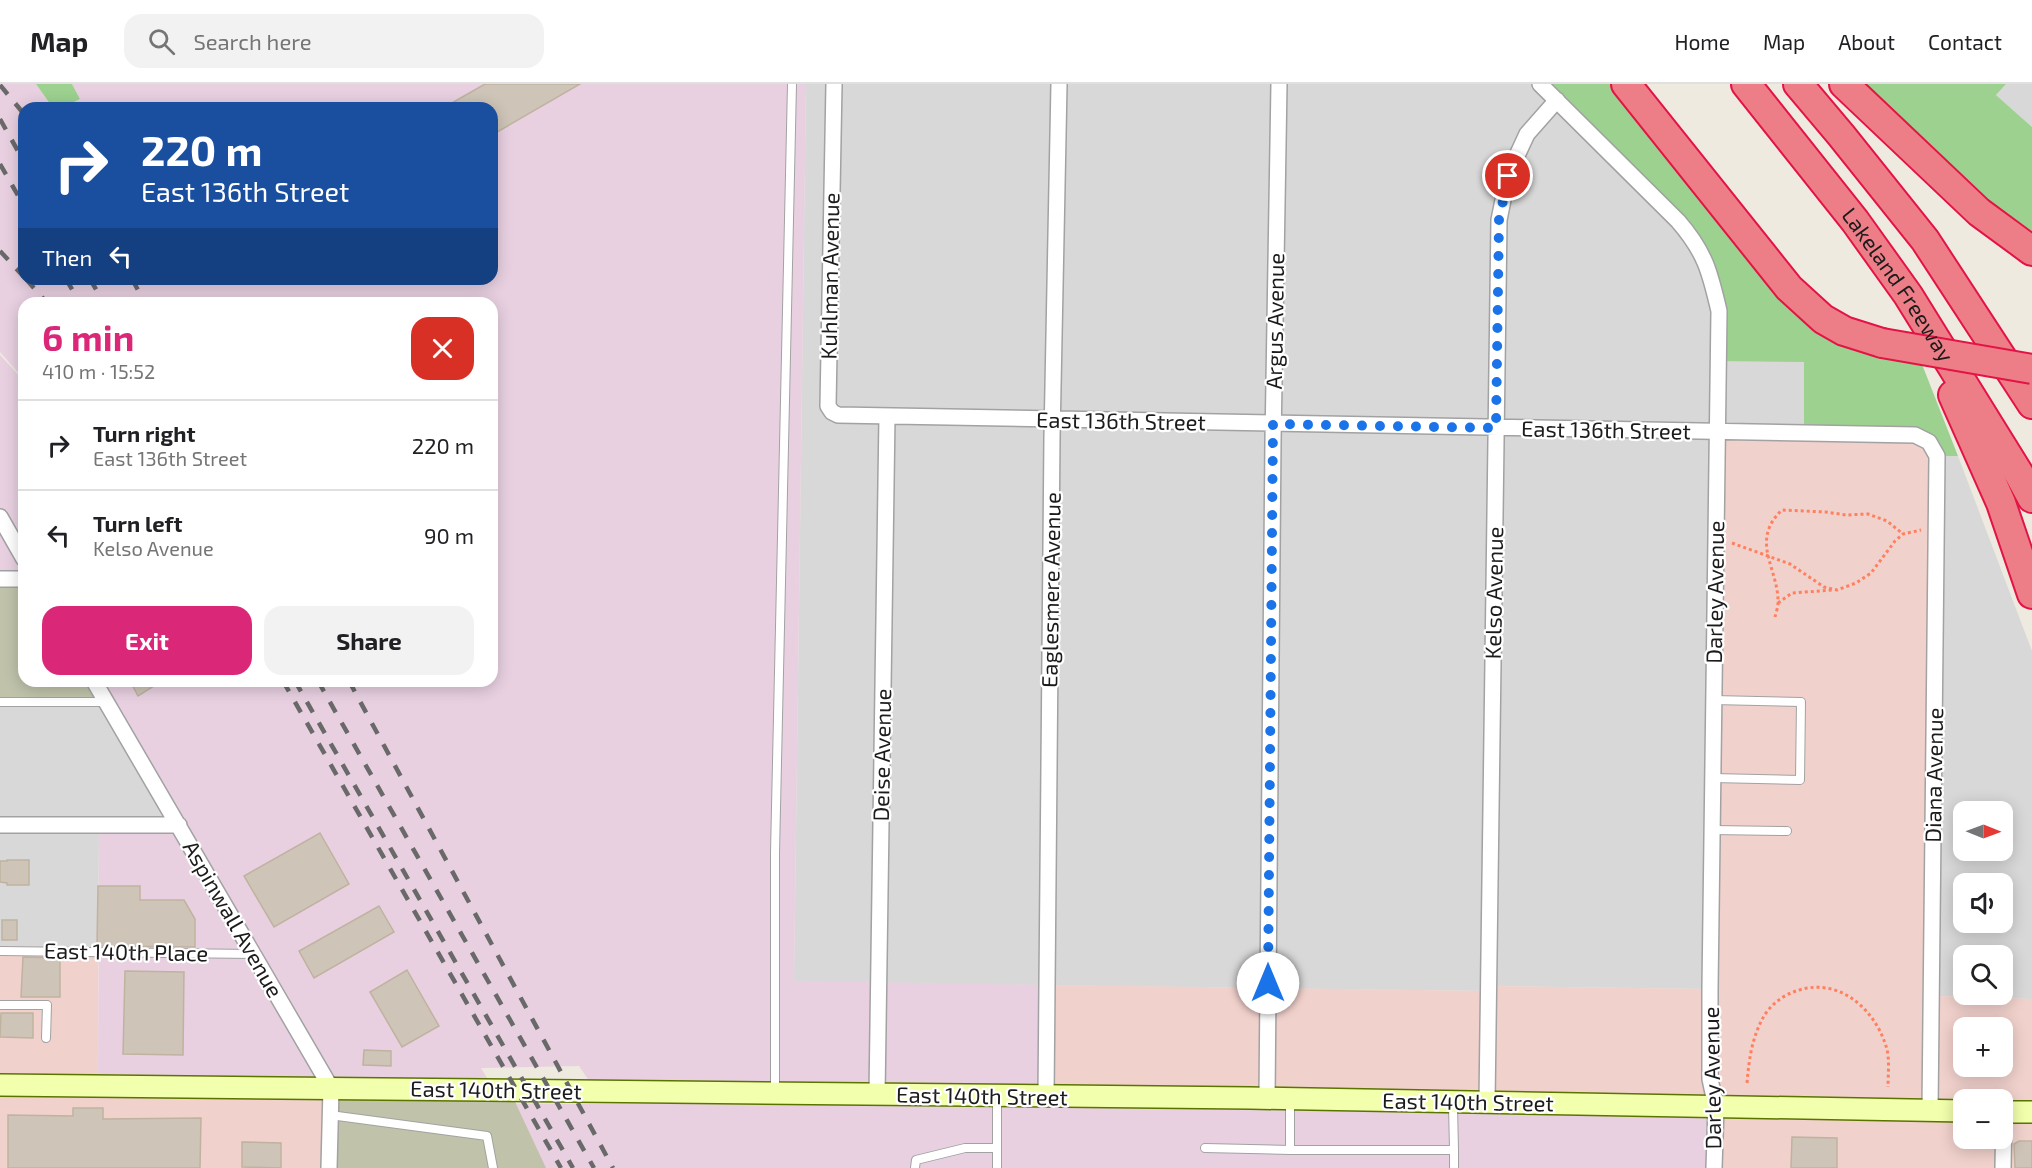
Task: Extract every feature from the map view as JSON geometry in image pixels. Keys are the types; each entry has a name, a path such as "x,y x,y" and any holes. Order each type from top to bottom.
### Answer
{"highway":[{"path":"1626,84 1742,232 1789,288 1823,319 1844,331 1882,343 2032,369"},
{"name":"Lakeland Freeway","path":"1746,84 1856,221 1908,295 2032,498"},
{"name":"Lakeland Freeway","path":"1798,84 1925,240 2032,404"},
{"path":"1844,84 1979,212 2032,251"},
{"path":"1908,295 2001,503 2032,594"}],"street":[{"name":"Kuhlman Avenue","path":"834,84 828,405 832,412 838,415 887,416"},
{"name":"Eaglesmere Avenue","path":"1046,1096 1059,84"},
{"name":"Argus Avenue","path":"1267,1098 1273,424 1279,84"},
{"name":"Darley Avenue","path":"1540,84 1696,241 1711,275 1719,311 1710,1079 1716,1107 1714,1168"},
{"name":"Kelso Avenue","path":"1487,1102 1499,220 1508,176 1527,134 1557,100"},
{"name":"East 136th Street","path":"887,416 1915,435 1929,442"},
{"name":"Deise Avenue","path":"877,1095 887,416"},
{"name":"Diana Avenue","path":"1929,442 1937,456 1930,1110"},
{"path":"0,517 18,548"},
{"path":"0,579 18,579"},
{"name":"Aspinwall Avenue","path":"97,687 331,1088"},
{"path":"0,825 179,825"},
{"name":"East 140th Street","path":"0,1085 1267,1098 1953,1111"},
{"path":"329,1168 331,1088"},
{"path":"2013,1112 2032,1112"},
{"path":"2003,1149 2003,1168"}],"lane":[{"path":"775,1093 775,853 792,84"},
{"path":"1713,700 1801,702 1800,780 1713,778"},
{"path":"0,702 106,702"},
{"path":"1712,830 1787,831"},
{"name":"East 140th Place","path":"0,951 253,954"},
{"path":"0,1005 47,1005 46,1038"},
{"path":"997,1096 997,1168"},
{"path":"1290,1099 1290,1150"},
{"path":"1453,1103 1454,1168"},
{"path":"330,1115 487,1136 493,1168"},
{"path":"915,1168 916,1160 965,1148 997,1148"},
{"path":"1205,1148 1454,1150"}],"path":[{"path":"1775,617 1778,603 1766,543 1772,519 1782,510 1846,515 1868,514 1887,521 1903,534"},
{"path":"1778,603 1792,593 1837,590 1856,583 1871,573 1903,534 1922,530"},
{"path":"1732,543 1790,564 1824,587 1837,590"},
{"path":"1747,1083 1754,1037 1765,1014 1782,997 1802,988 1822,986 1843,992 1863,1005 1887,1047 1888,1087"}],"shaded area":[{"path":"0,84 36,84 49,102 18,102 18,285 498,285 498,102 74,102 80,99 72,84 806,84 794,981 1047,985 1046,1096 596,1091 579,1066 481,1068 495,1091 98,1086 99,825 178,825 98,687 498,687 498,297 18,297 18,372 0,352"},
{"path":"806,84 1540,84 1804,362 1804,433 1710,989 1489,986 1489,991 794,982"},
{"path":"2006,84 2032,84 2032,127 1996,95"},
{"path":"0,355 18,374 18,579 0,579"},
{"path":"1717,432 1915,435 1937,456 1932,996 1953,997 1953,1005 2013,1005 2013,998 2032,999 2032,1168 1714,1168 1046,1096 1047,985 1488,991 1489,986 1710,989"},
{"path":"1937,456 1958,456 2032,651 2032,999 2013,998 2013,945 1953,945 1953,997 1931,996"},
{"path":"0,579 18,579 18,687 97,687 106,702 0,702"},
{"path":"0,702 106,702 179,825 99,825 98,952 0,951"},
{"path":"0,951 98,952 98,1086 331,1088 329,1168 0,1168"},
{"path":"331,1088 510,1091 546,1168 329,1168"},
{"path":"352,1103 1716,1107 1714,1168 363,1168"}],"green space":[{"path":"36,84 72,84 80,99 74,102 49,102"},
{"path":"1540,84 1626,84 1823,319 1916,349 1958,456 1937,456 1929,442 1804,433 1804,362 1718,361 1719,311 1696,241"},
{"path":"1844,84 2006,84 1996,95 2032,127 2032,251"}],"building":[{"path":"485,84 580,84 498,132 498,102 454,102"},
{"path":"133,687 152,687 138,696"},
{"path":"320,833 349,884 274,927 244,876"},
{"path":"29,860 29,885 7,885 7,883 0,882 0,861"},
{"path":"98,886 140,886 140,900 184,900 195,919 195,947 97,946"},
{"path":"379,906 394,932 314,978 299,951"},
{"path":"2,920 17,920 17,940 2,940"},
{"path":"23,957 60,958 60,997 21,997"},
{"path":"407,970 439,1026 402,1047 370,992"},
{"path":"125,971 184,972 183,1055 123,1054"},
{"path":"1,1013 33,1013 33,1038 0,1037"},
{"path":"364,1050 391,1051 391,1066 363,1065"},
{"path":"73,1108 103,1108 103,1119 201,1118 200,1168 8,1168 8,1115 73,1116"},
{"path":"1792,1137 1837,1138 1837,1168 1791,1168"},
{"path":"2019,1141 2032,1141 2032,1168 2015,1168 2014,1144"},
{"path":"242,1142 281,1143 281,1168 242,1167"}],"railway":[{"path":"0,85 18,107"},
{"path":"0,119 18,151"},
{"path":"0,164 18,196"},
{"path":"0,251 18,270"},
{"path":"31,285 42,297"},
{"path":"70,285 76,297"},
{"path":"94,285 100,297"},
{"path":"135,285 142,297"},
{"path":"286,687 561,1168"},
{"path":"298,687 573,1168"},
{"path":"321,687 594,1168"},
{"path":"352,687 613,1168"}],"route":[{"path":"1268,983 1273,424 1496,428 1499,220 1508,176"}]}
